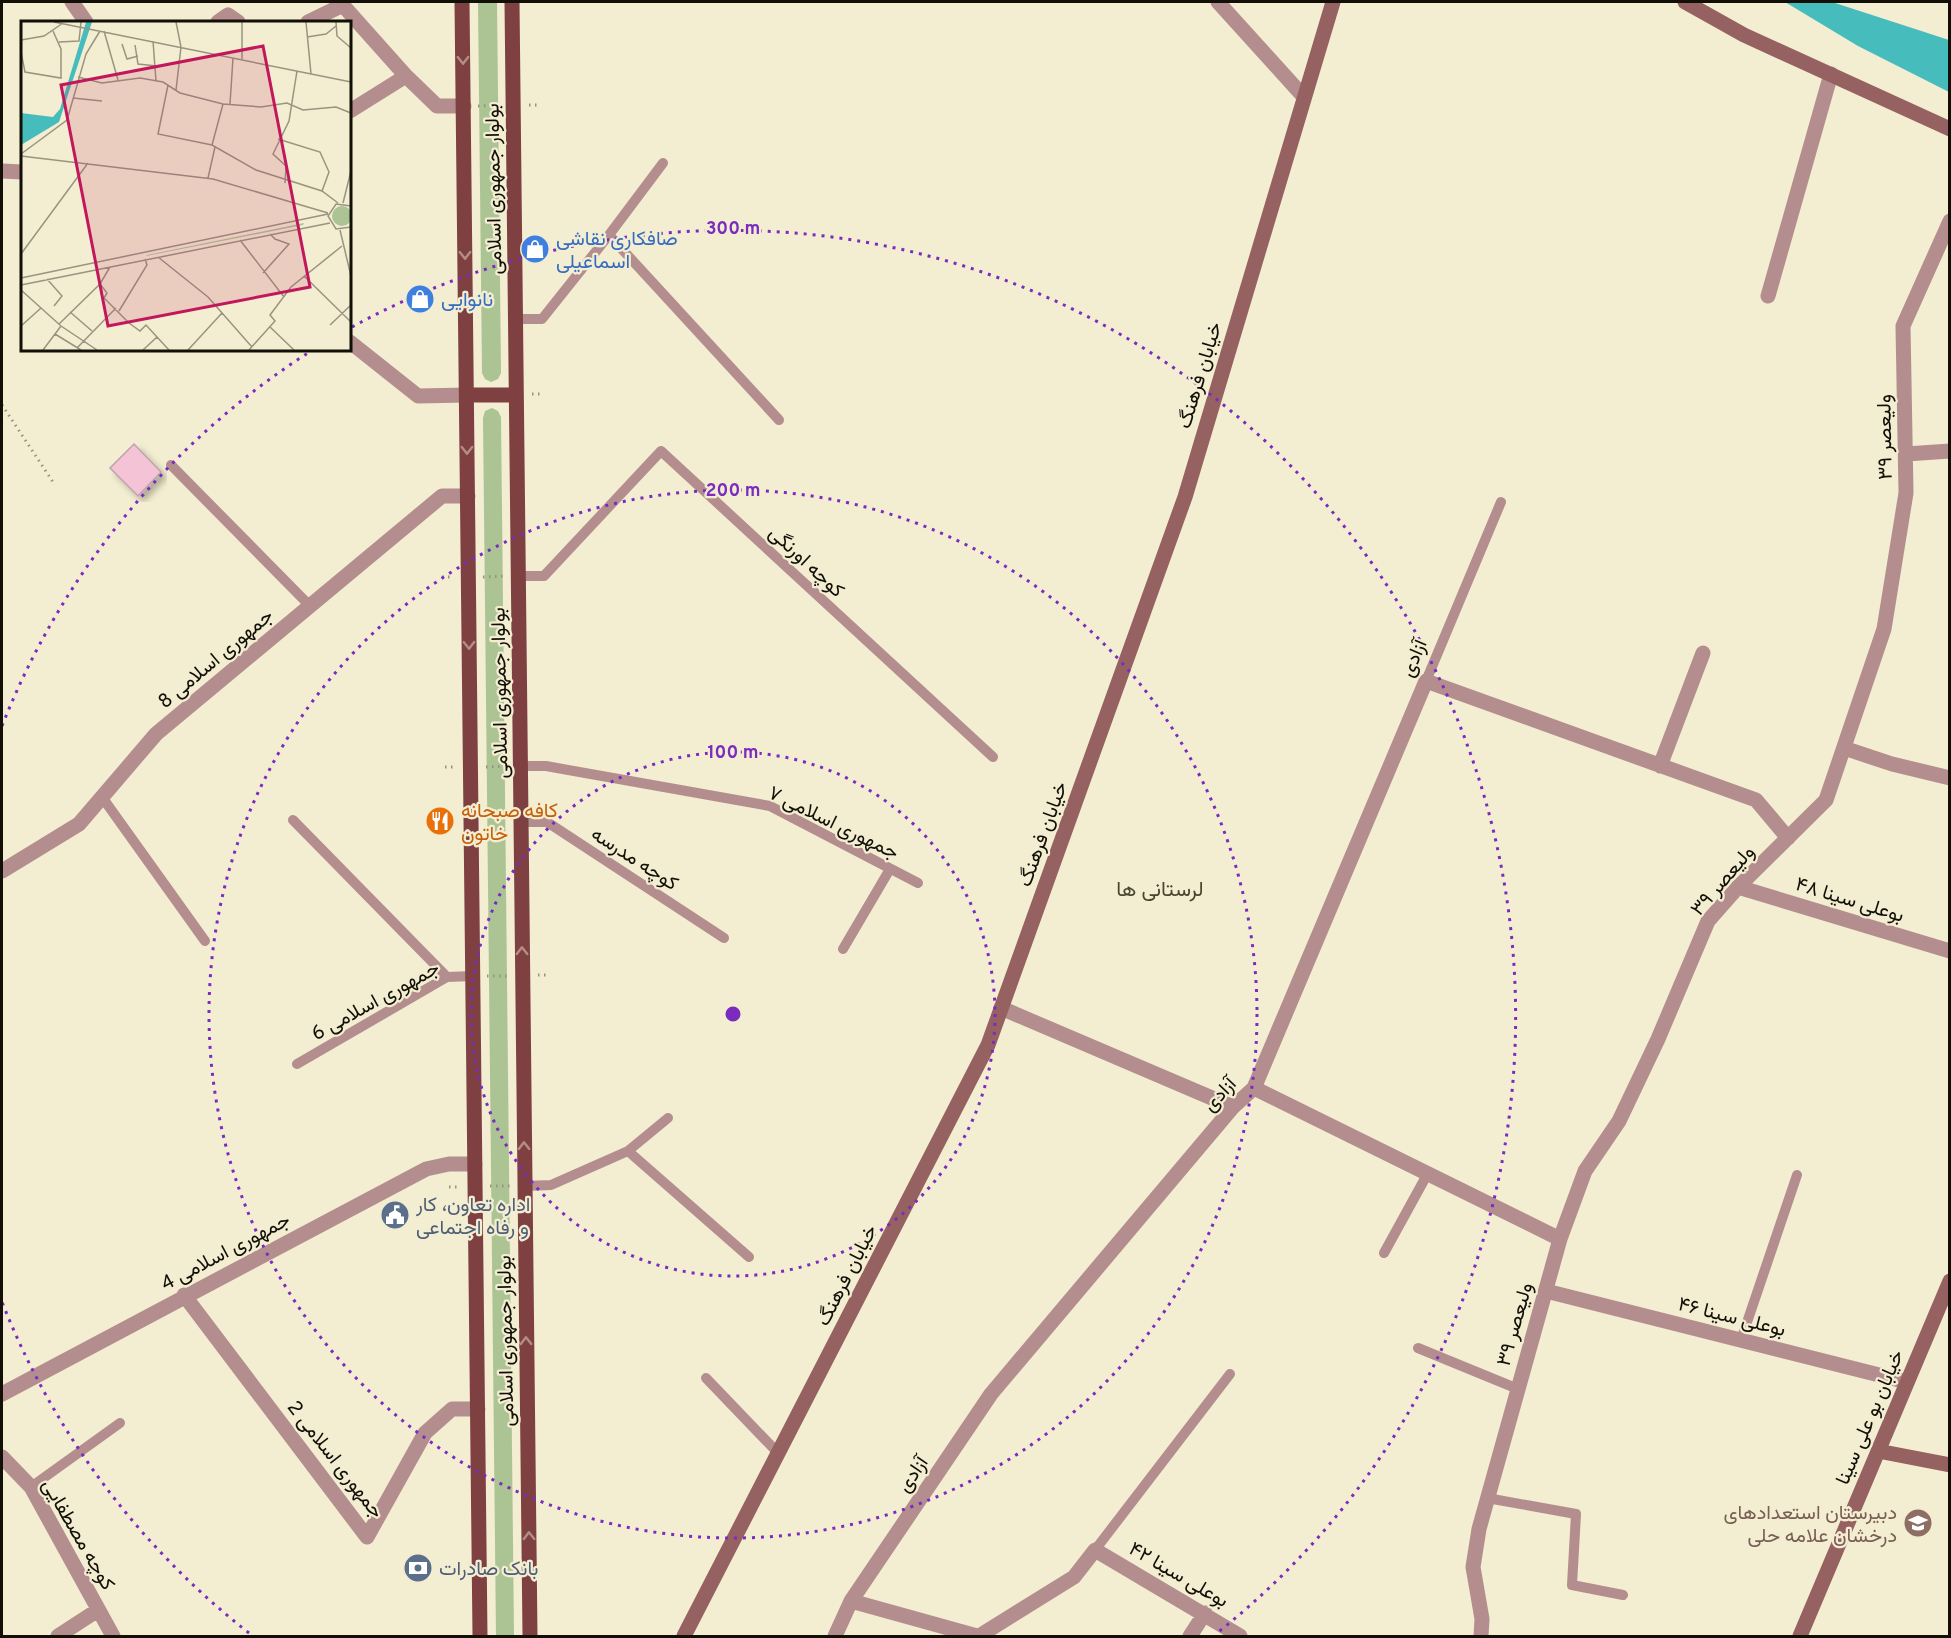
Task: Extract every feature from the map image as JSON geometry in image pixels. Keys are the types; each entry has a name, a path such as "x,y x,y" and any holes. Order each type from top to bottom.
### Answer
{"main road":[{"name":"بولوار جمهوری اسلامی","path":"462,2 480,1636"},
{"name":"بولوار جمهوری اسلامی","path":"512,2 530,1636"},
{"path":"467,395 516,395"}],"street":[{"path":"72,2 85,21"},
{"path":"1218,2 1304,97"},
{"name":"خیابان فرهنگ","path":"684,1636 983,1056 1185,496 1333,2"},
{"path":"1685,2 1744,35 1950,129"},
{"path":"310,21 341,3 406,76 438,106 464,106"},
{"path":"219,21 228,15 237,21"},
{"path":"1768,296 1830,74"},
{"path":"351,110 406,76"},
{"path":"2,171 21,172"},
{"name":"ولیعصر ۳۹","path":"1480,1636 1482,1619 1473,1567 1479,1530 1560,1239 1586,1171 1619,1121 1658,1039 1708,921 1738,887 1826,800 1884,629 1906,493 1904,326 1950,221"},
{"path":"351,343 418,396 467,395"},
{"path":"1906,454 1950,451"},
{"name":"جمهوری اسلامی 8","path":"2,871 79,824 156,734 442,496 468,496"},
{"path":"1660,766 1703,653"},
{"path":"1426,681 1756,800 1788,838"},
{"name":"آزادی","path":"835,1636 851,1601 991,1394 1233,1107 1254,1088 1426,681"},
{"path":"1844,748 1892,764 1950,778"},
{"name":"بوعلی سینا ۴۸","path":"1738,887 1950,951"},
{"path":"1001,1008 1233,1107"},
{"path":"1254,1088 1560,1239"},
{"name":"جمهوری اسلامی 4","path":"2,1394 184,1295 426,1169 449,1164 475,1164"},
{"name":"خیابان بو علی سینا","path":"1800,1636 1950,1281"},
{"name":"بوعلی سینا ۴۶","path":"1546,1291 1907,1382"},
{"name":"جمهوری اسلامی 2","path":"184,1295 367,1537 425,1432 452,1409 478,1409"},
{"path":"1878,1451 1950,1465"},
{"name":"کوچه مصطفایی","path":"2,1457 31,1487 113,1636"},
{"path":"851,1601 978,1636 1074,1577 1095,1550"},
{"name":"بوعلی سینا ۴۲","path":"1095,1550 1240,1636"},
{"path":"58,1636 98,1610"},
{"path":"1190,1636 1204,1613"}],"lane":[{"path":"516,320 542,319 663,163"},
{"path":"609,235 779,420"},
{"name":"کوچه اورنگی","path":"518,576 544,576 661,451 993,757"},
{"path":"171,465 310,606"},
{"name":"آزادی","path":"1426,681 1501,502"},
{"name":"جمهوری اسلامی ۷","path":"520,766 546,766 770,807 918,883"},
{"path":"102,797 205,941"},
{"path":"293,820 447,976"},
{"name":"کوچه مدرسه","path":"521,822 547,822 724,939"},
{"path":"843,949 890,869"},
{"name":"جمهوری اسلامی 6","path":"297,1064 447,976 473,976"},
{"path":"525,1186 551,1185 628,1150 668,1118"},
{"path":"628,1150 749,1257"},
{"path":"1384,1253 1428,1173"},
{"path":"1741,1340 1797,1175"},
{"path":"1418,1348 1518,1389"},
{"path":"1095,1550 1230,1374"},
{"path":"706,1378 778,1453"},
{"path":"31,1487 120,1423"},
{"path":"1487,1498 1575,1514 1572,1585 1623,1595"}],"path":[{"path":"2,405 53,482"}],"green space":[{"path":"478,2 497,2 501,373 498,379 491,382 485,379 482,373"},
{"path":"492,408 498,411 501,417 514,1636 496,1636 483,418 485,411"}],"water":[{"path":"1785,2 1832,2 1949,40 1949,92 1858,46"}],"building":[{"path":"134,444 161,472 138,496 110,468"}],"place":[{"name":"صافکاری نقاشی اسماعیلی","path":"535,249"},
{"name":"نانوایی","path":"420,299"},
{"name":"کافه صبحانه خاتون","path":"440,821"},
{"name":"اداره تعاون، کار و رفاه اجتماعی","path":"395,1215"},
{"name":"دبیرستان استعدادهای درخشان علامه حلی","path":"1918,1523"},
{"name":"بانک صادرات","path":"418,1568"}],"district":[{"name":"لرستانی ها","path":"1160,889"}]}
